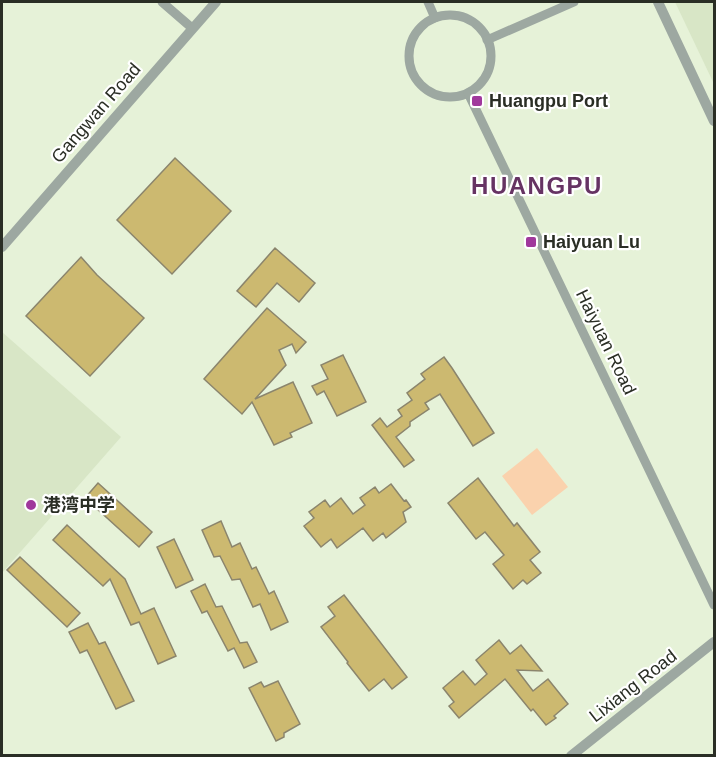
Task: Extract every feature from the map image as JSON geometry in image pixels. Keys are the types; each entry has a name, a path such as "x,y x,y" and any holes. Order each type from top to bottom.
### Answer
{"street":[{"path":"162,2 192,28"},
{"name":"Gangwan Road","path":"2,247 216,2"},
{"path":"428,2 435,18"},
{"path":"487,40 574,2"},
{"path":"658,2 714,121"},
{"path":"453,15 466,19 478,26 487,40 490,64 486,76 477,87 468,93 453,98 440,96 428,91 418,82 411,70 409,57 411,43 417,31 435,18 453,15"},
{"name":"Haiyuan Road","path":"468,93 714,605"},
{"name":"Lixiang Road","path":"571,756 714,642"}],"shaded area":[{"path":"675,2 714,2 714,84"},
{"name":"港湾中学","path":"2,332 121,437 2,573"},
{"path":"537,448 568,487 532,515 502,476"}],"building":[{"path":"175,158 231,211 172,274 117,220"},
{"path":"275,248 315,283 299,302 277,283 256,307 237,291"},
{"path":"81,257 97,275 144,318 90,376 26,316"},
{"path":"267,308 306,342 296,353 292,344 279,350 286,365 255,399 293,382 312,423 290,433 292,437 274,445 252,402 242,414 204,379"},
{"path":"343,355 366,402 337,416 324,391 317,395 312,386 328,379 321,365"},
{"path":"444,357 494,433 473,446 440,394 425,403 429,409 410,422 410,426 396,437 414,460 404,467 372,425 380,418 387,427 402,416 398,410 412,400 407,393 425,379 421,374"},
{"path":"478,478 514,526 517,523 540,552 530,560 541,573 527,584 523,580 513,589 493,564 504,555 485,532 476,539 448,503"},
{"path":"98,483 152,532 139,547 85,498"},
{"path":"391,484 411,507 403,512 406,522 386,538 383,533 373,541 363,528 337,548 331,539 321,547 304,526 314,518 309,512 325,500 330,507 341,498 353,514 365,505 360,498 375,487 379,493"},
{"path":"221,521 232,547 240,543 252,569 256,567 269,594 274,591 288,622 271,630 260,604 253,607 240,579 232,580 220,556 214,557 202,530"},
{"path":"67,525 125,579 141,614 154,608 176,656 158,664 139,622 131,625 110,579 103,586 53,540"},
{"path":"174,539 193,580 176,588 157,547"},
{"path":"20,557 80,613 67,627 7,570"},
{"path":"205,584 216,607 222,606 240,643 247,642 257,662 244,668 234,648 228,651 207,611 202,613 191,591"},
{"path":"344,595 407,677 392,689 384,679 369,691 321,627 335,616 328,607"},
{"path":"88,623 99,644 105,642 134,701 116,709 87,650 80,653 69,632"},
{"path":"499,640 510,654 521,645 542,671 517,670 533,691 548,679 568,704 554,716 556,718 546,725 533,709 531,711 505,679 459,718 449,706 454,702 443,688 463,671 475,685 487,674 476,660"},
{"path":"278,681 300,724 284,733 284,737 276,741 249,688 261,682 264,687"}],"place":[{"name":"Huangpu Port","path":"477,101"},
{"name":"Haiyuan Lu","path":"531,242"},
{"name":"港湾中学","path":"31,505"}],"district":[{"name":"HUANGPU","path":"537,186"}]}
